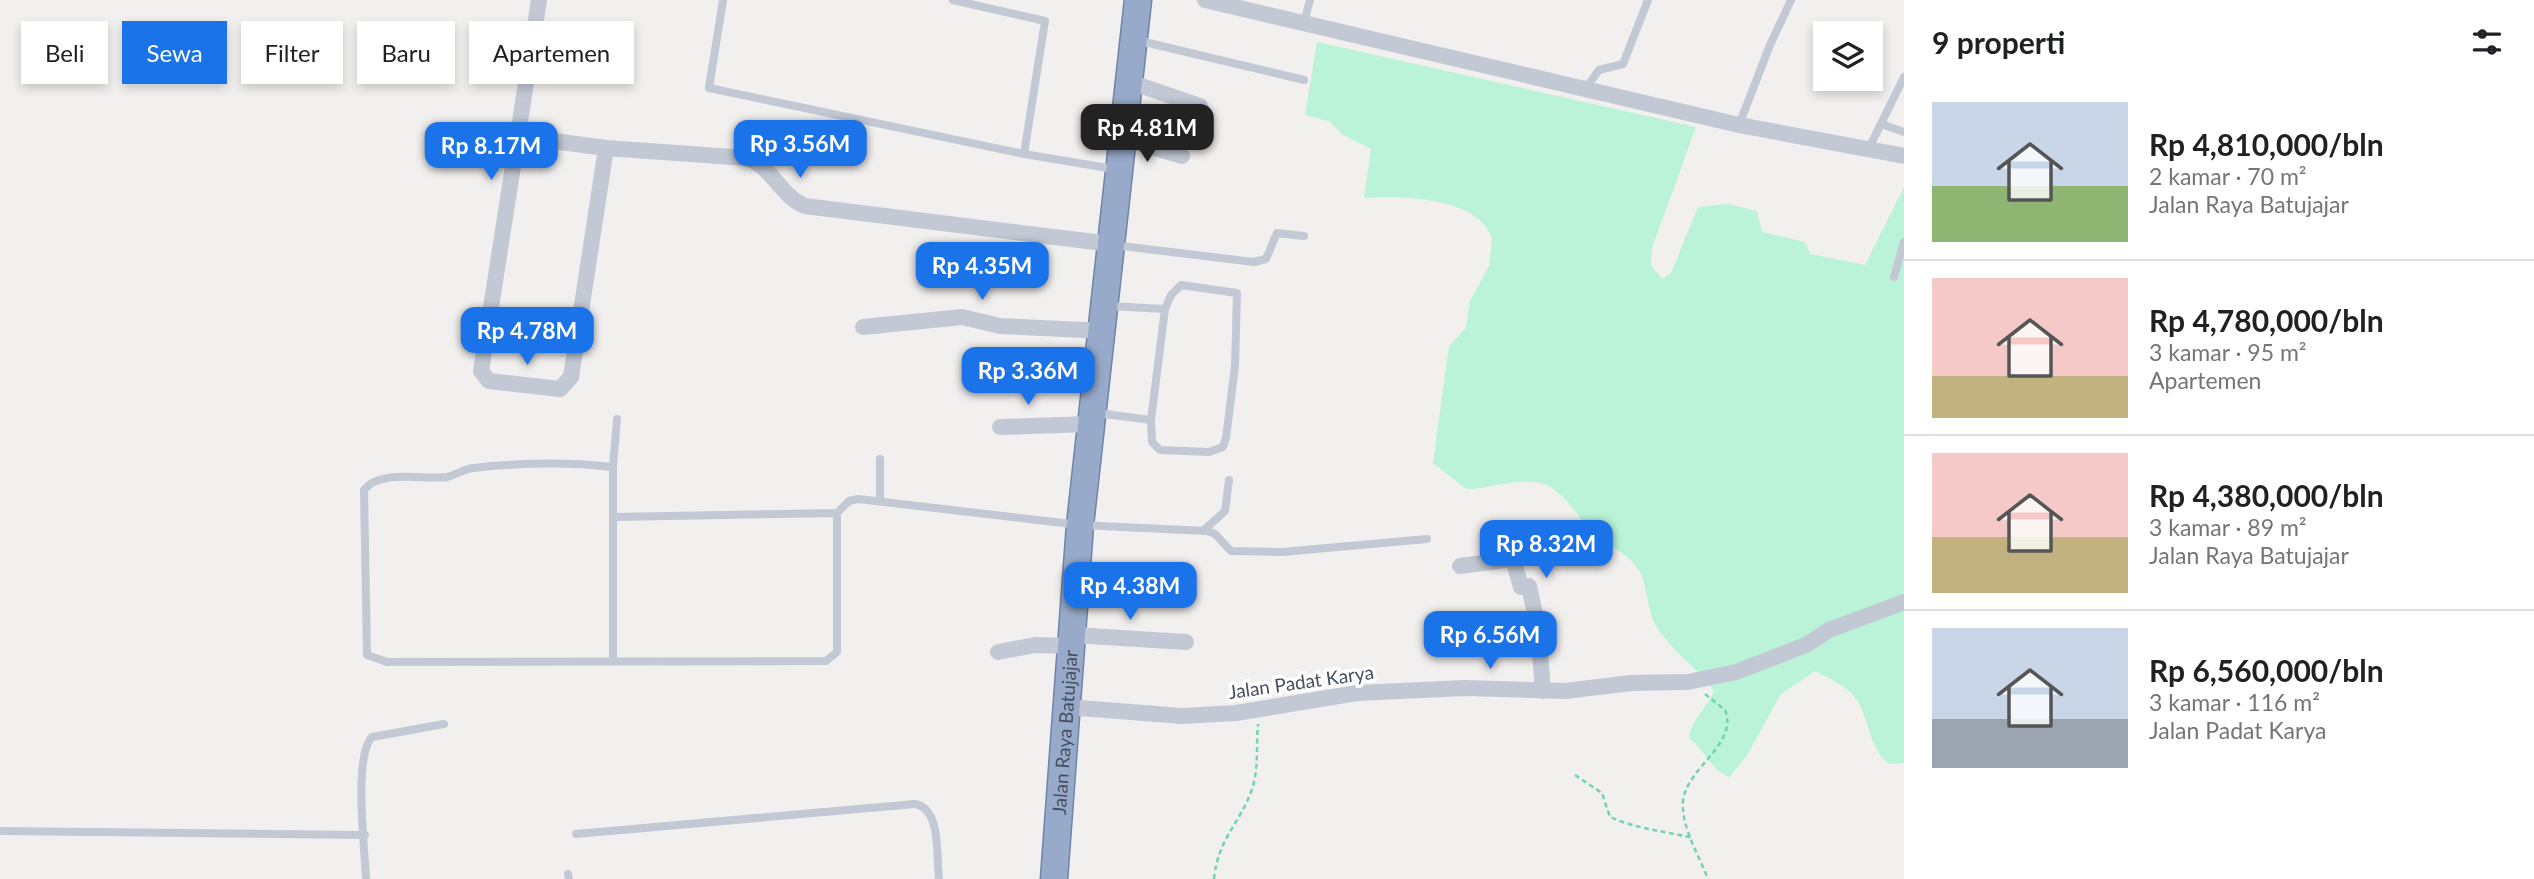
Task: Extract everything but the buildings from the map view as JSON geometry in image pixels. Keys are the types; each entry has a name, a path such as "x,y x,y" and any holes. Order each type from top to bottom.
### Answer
{"highway":[{"name":"Jalan Raya Batujajar","path":"1054,879 1080,524 1105,318 1138,0"}],"street":[{"path":"539,0 481,371 489,381 561,388 571,377 606,148"},
{"path":"1205,0 1739,125 1904,156"},
{"path":"1130,82 1200,106"},
{"path":"516,136 606,148 747,158 767,167 790,197 805,206 1111,244"},
{"path":"1123,138 1182,156"},
{"path":"863,327 954,317 1000,326 1105,318"},
{"path":"1000,427 1093,418"},
{"path":"1460,566 1513,559 1521,587 1529,586 1538,628 1543,691"},
{"name":"Jalan Padat Karya","path":"1067,707 1181,716 1258,709 1356,693 1465,688 1543,691 1688,682 1736,672 1806,645 1829,630 1904,602"},
{"path":"998,652 1073,641 1186,642"}],"lane":[{"path":"723,0 708,88 1024,154 1119,170"},
{"path":"953,0 1045,21 1024,154"},
{"path":"1304,22 1310,0"},
{"path":"1585,89 1599,70 1623,64 1648,0"},
{"path":"1739,125 1770,45 1791,0"},
{"path":"1133,40 1304,80"},
{"path":"1869,148 1904,77"},
{"path":"1881,124 1904,132"},
{"path":"1111,244 1254,262 1266,259 1277,233 1304,236"},
{"path":"1894,277 1904,242"},
{"path":"1181,285 1237,293 1235,366 1223,447 1217,450 1160,450 1152,442 1151,420 1165,309 1171,295 1181,285"},
{"path":"1105,318 1165,309"},
{"path":"1093,418 1151,420"},
{"path":"613,660 614,467 617,419"},
{"path":"880,459 880,500"},
{"path":"614,467 577,464 471,468 445,477 376,481 364,490 365,652 370,657 387,662 831,660 837,652 837,513"},
{"path":"1203,531 1224,511 1229,480"},
{"path":"614,517 837,513 849,501 880,500 1080,524 1203,531 1215,534 1231,551 1282,552 1427,539"},
{"path":"366,879 362,761 368,741 372,737 444,724"},
{"path":"576,834 915,804 923,805 932,816 939,879"},
{"path":"0,831 365,835"}],"path":[{"path":"1688,682 1719,704 1728,716 1722,739 1690,778 1685,791 1685,824 1708,879"},
{"path":"1214,879 1222,842 1251,792 1258,767 1258,709"},
{"path":"1575,775 1602,793 1610,817 1635,828 1657,829 1693,838"}],"green space":[{"path":"1317,42 1696,127 1652,248 1651,265 1662,279 1671,273 1698,207 1728,204 1757,211 1762,232 1805,242 1810,254 1865,265 1904,187 1904,763 1889,764 1882,757 1856,699 1841,685 1815,671 1781,694 1746,757 1729,777 1722,774 1689,738 1693,725 1714,691 1655,625 1644,582 1632,561 1595,534 1560,494 1546,485 1527,481 1466,489 1433,463 1449,346 1466,328 1470,301 1489,266 1492,239 1484,225 1472,214 1455,207 1417,199 1364,198 1371,149 1343,135 1329,121 1305,115"}]}
